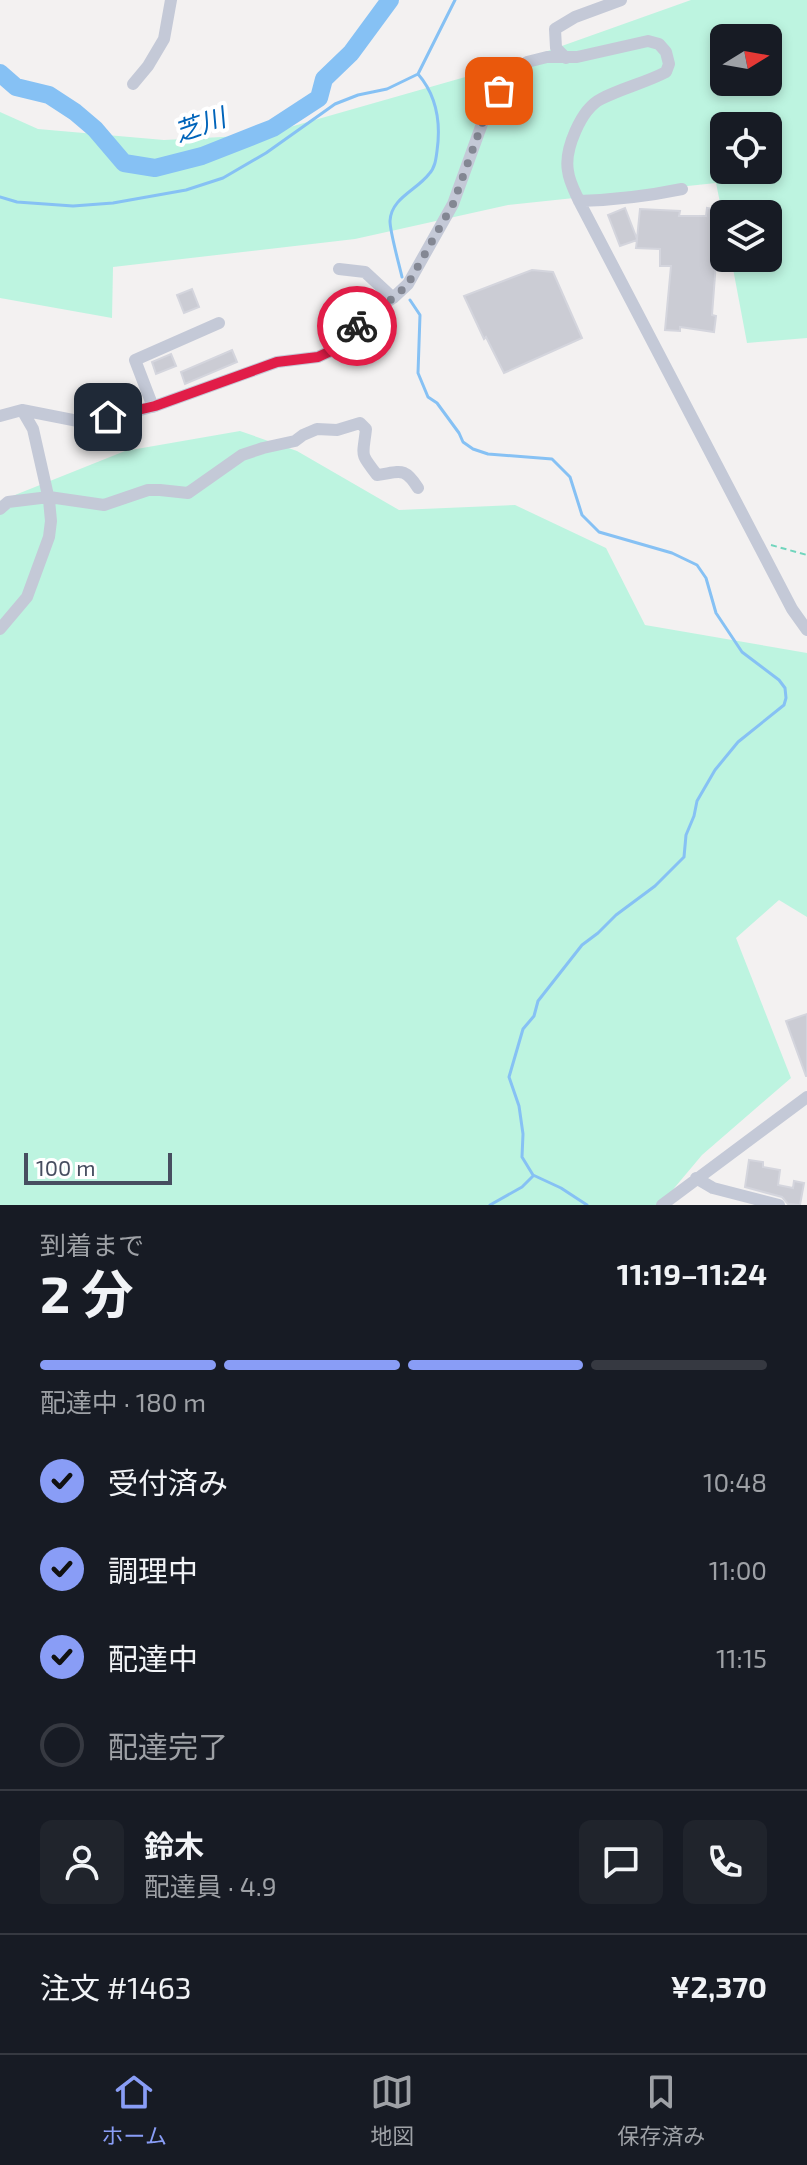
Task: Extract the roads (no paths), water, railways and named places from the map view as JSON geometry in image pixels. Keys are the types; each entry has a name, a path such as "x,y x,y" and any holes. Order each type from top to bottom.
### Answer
{"street":[{"path":"133,84 164,39 171,0"},
{"path":"566,58 556,48 555,29 575,17 621,0"},
{"path":"0,416 22,410 83,422 153,407 277,362 318,357 335,349 368,314 408,284 453,204 487,110 512,73 527,62 547,57 577,57 648,41 659,44 666,52 669,64 666,72 600,100 589,108 580,121 568,157 568,171 579,201 792,609 807,630"},
{"path":"579,201 632,198 682,189"},
{"path":"339,269 365,272 393,298"},
{"path":"153,407 135,360 219,323"},
{"path":"0,629 27,597 49,537 51,521 49,497 33,429 22,410"},
{"path":"0,509 8,502 49,497 104,505 148,490 188,493 242,455 295,441 317,429 337,430 360,423 366,429 361,453 377,475 404,471 418,488"},
{"path":"662,1205 807,1097"},
{"path":"696,1178 713,1188 779,1205"}],"waterway":[{"name":"芝川","path":"0,73 16,87 49,95 75,112 95,129 124,163 155,168 202,156 273,128 319,98 324,79 351,53 390,0"},
{"path":"0,197 17,202 73,206 113,203 186,190 223,178 266,153 335,104 387,89 418,74 455,0"},
{"path":"402,277 391,233 391,213 400,200 431,172 438,141 438,120 433,101 418,74"},
{"path":"410,300 420,315 418,373 428,397 437,403 463,442 488,454 552,459 570,477 582,515 599,532 672,553 697,565 706,578 716,613 742,652 785,688 784,705 738,742 715,770 697,801 686,835 684,857 655,886 582,945 538,1001 534,1016 523,1029 509,1077 519,1106 522,1157 533,1175 587,1205"},
{"path":"490,1205 522,1187 533,1176"}]}
